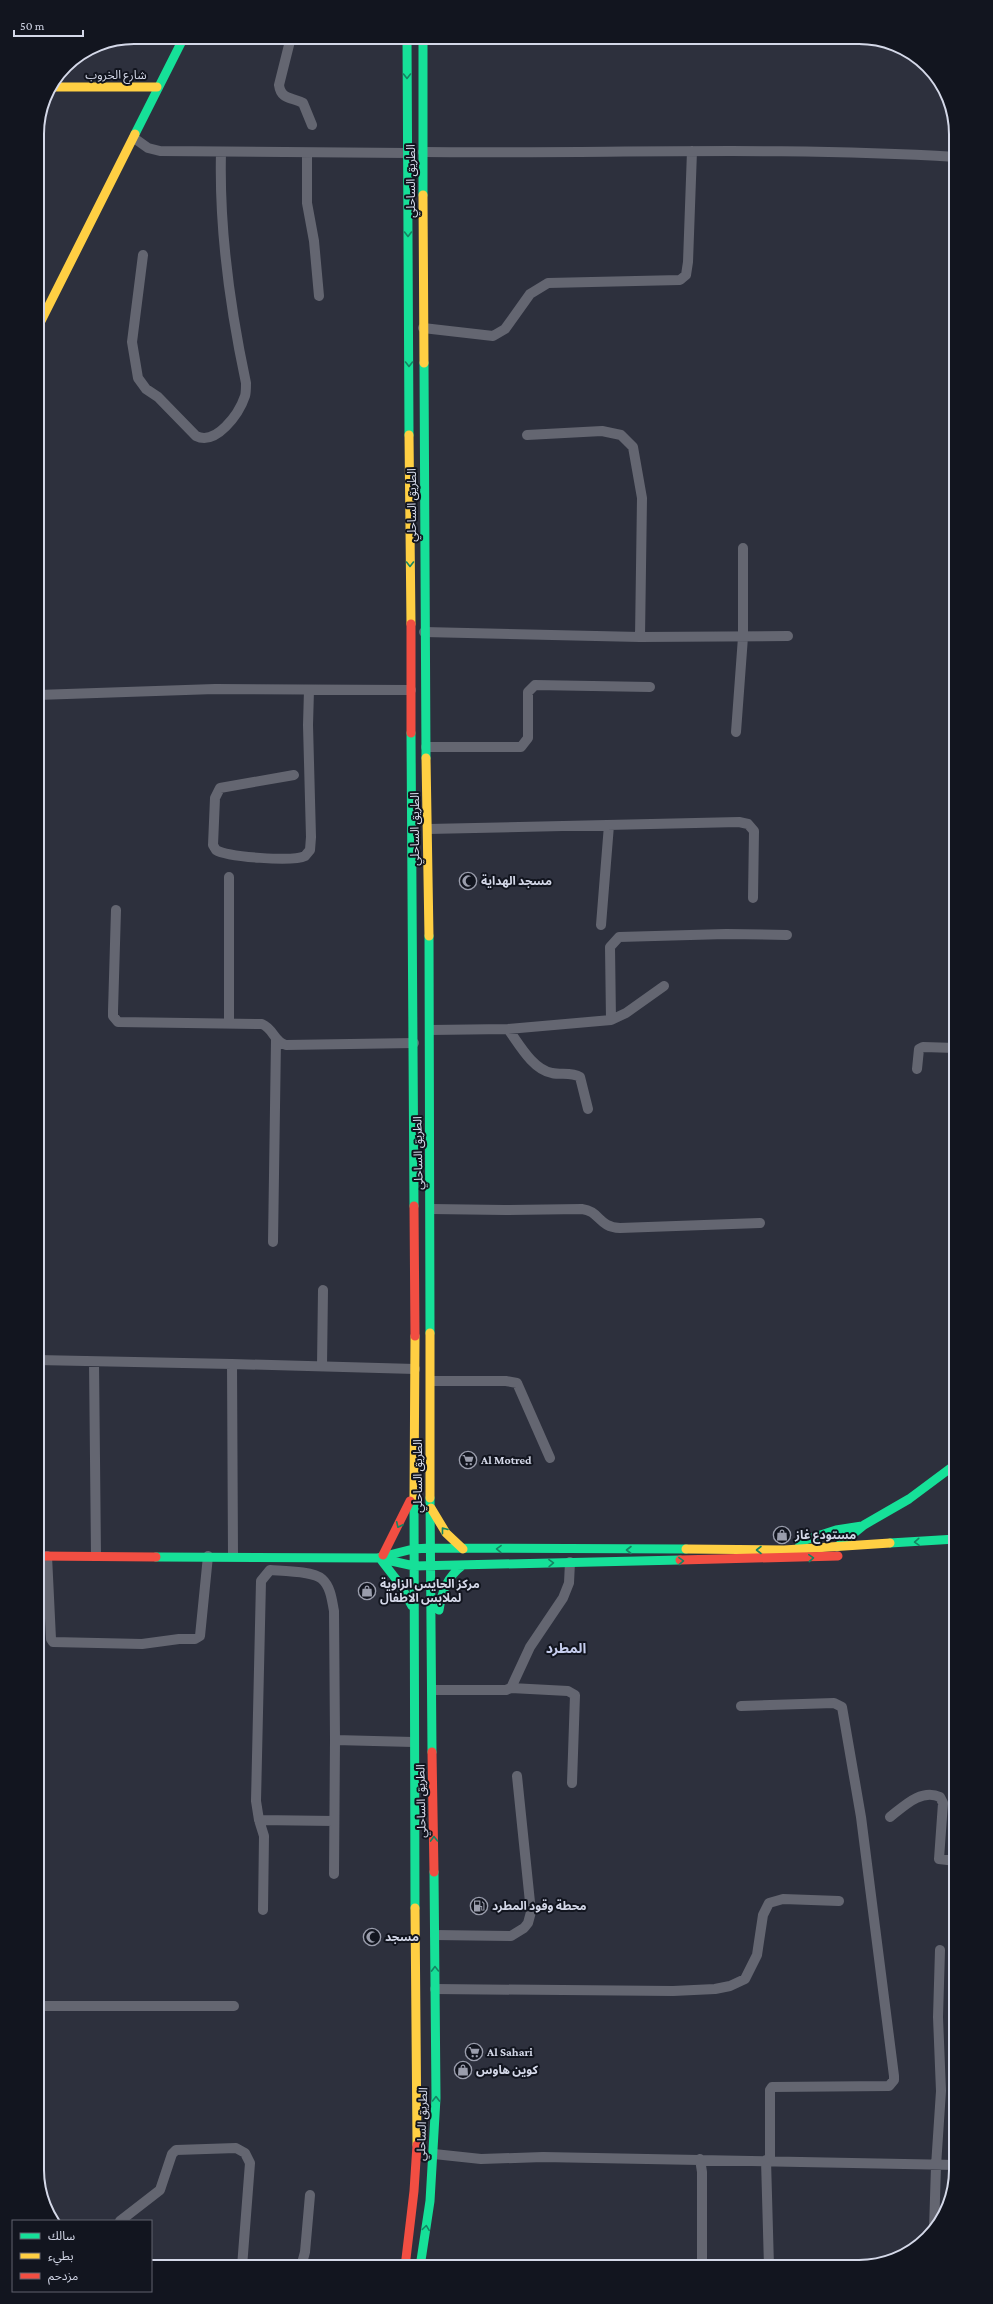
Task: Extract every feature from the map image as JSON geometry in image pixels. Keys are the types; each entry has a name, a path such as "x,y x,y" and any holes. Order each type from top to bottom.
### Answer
{"main road":[{"path":"44,314 134,138 157,87 180,44"},
{"name":"الطريق الساحلي","path":"406,2260 414,2191 417,2139 413,1742 413,1494 415,1369 414,1043 407,44"},
{"name":"الطريق الساحلي","path":"421,2260 434,2154 436,2098 430,1548 430,1030 424,632 423,44"},
{"name":"شارع الخروب","path":"57,87 157,87"},
{"path":"831,1556 838,1547 864,1525 909,1499 949,1469"},
{"path":"381,1558 399,1526 413,1494"},
{"path":"430,1508 446,1533 463,1548"},
{"path":"784,1550 795,1543 812,1540 836,1530 864,1525"},
{"path":"381,1558 413,1549 430,1548 784,1550 949,1539"},
{"path":"918,1551 949,1549"},
{"path":"44,1556 381,1558 414,1566 846,1556"},
{"path":"381,1558 399,1582 413,1608"},
{"path":"431,1630 436,1621 442,1590 448,1578 463,1565"}],"street":[{"path":"289,44 278,86 280,93 285,97 303,103 312,125"},
{"path":"134,138 155,150 307,154 408,153"},
{"path":"423,152 822,150 949,157"},
{"path":"423,328 493,336 505,329 530,294 548,283 680,280 686,275 688,262 692,151"},
{"path":"143,255 132,342 138,378 146,389 158,397 196,436 203,439 212,438 224,428 245,396 246,383 231,305 222,213 222,152"},
{"path":"307,154 307,203 314,241 319,296"},
{"path":"527,435 602,431 620,435 633,447 642,498 640,637"},
{"path":"736,732 743,637 744,548"},
{"path":"424,632 640,637 788,636"},
{"path":"426,747 521,747 528,738 528,692 535,685 650,687"},
{"path":"44,695 215,689 309,690 359,688 411,690"},
{"path":"294,775 220,788 215,798 213,845 216,850 227,854 289,859 305,856 310,850 311,837 308,725 309,690"},
{"path":"428,829 739,822 748,824 754,831 753,898"},
{"path":"601,926 609,825"},
{"path":"228,877 229,1024"},
{"path":"116,910 113,1011 115,1019 123,1024 262,1024 271,1030 276,1040 273,1242"},
{"path":"611,1020 610,947 619,937 726,934 788,935"},
{"path":"430,1030 508,1029 592,1023 611,1020 626,1013 664,986"},
{"path":"508,1029 541,1069 552,1073 576,1075 580,1078 588,1109"},
{"path":"276,1040 286,1045 414,1043"},
{"path":"917,1069 917,1054 922,1047 949,1048"},
{"path":"431,1209 582,1209 589,1210 607,1226 620,1228 760,1223"},
{"path":"322,1366 323,1290"},
{"path":"44,1360 415,1369"},
{"path":"94,1362 96,1556"},
{"path":"232,1364 233,1556"},
{"path":"431,1381 506,1381 517,1383 550,1458"},
{"path":"44,1574 51,1639 60,1643 130,1644 195,1639 200,1636 208,1556"},
{"path":"511,1688 530,1647 564,1598 568,1583 570,1562"},
{"path":"263,1910 264,1836 259,1820 256,1802 261,1581 270,1570 306,1574 322,1579 331,1593 334,1611 335,1647 334,1874"},
{"path":"432,1690 506,1690 511,1688 568,1691 575,1695 572,1783"},
{"path":"741,1706 834,1703 842,1707 862,1824 894,2076 894,2080 890,2086 772,2087 770,2090 768,2160 769,2260"},
{"path":"335,1740 413,1742"},
{"path":"435,1934 511,1936 521,1931 528,1923 531,1912 529,1879 517,1776"},
{"path":"890,1817 912,1799 930,1795 940,1797 943,1802 939,1859 942,1861 949,1861"},
{"path":"259,1820 334,1820"},
{"path":"435,1990 673,1991 715,1989 730,1986 745,1979 757,1955 763,1914 768,1903 783,1899 839,1901"},
{"path":"934,2219 941,2091 938,2017 940,1950"},
{"path":"44,2006 234,2006"},
{"path":"121,2220 160,2190 165,2180 172,2154 176,2150 236,2148 245,2153 250,2163 243,2260"},
{"path":"434,2154 481,2159 543,2157 700,2159 949,2165"},
{"path":"700,2159 702,2172 702,2260"},
{"path":"303,2260 305,2252 310,2195"}],"traffic: fast":[{"path":"135,134 180,44"},
{"path":"407,44 409,435"},
{"path":"423,44 423,195"},
{"path":"424,363 426,758"},
{"path":"411,733 414,1206"},
{"path":"429,936 430,1333"},
{"path":"837,1547 864,1525 909,1499 949,1469"},
{"path":"414,1498 415,1908"},
{"path":"430,1498 432,1752"},
{"path":"799,1542 836,1530 862,1526"},
{"path":"890,1543 949,1539"},
{"path":"156,1557 377,1558 413,1549 430,1548 686,1549"},
{"path":"378,1558 414,1566 680,1560"},
{"path":"382,1561 399,1583 412,1606"},
{"path":"439,1610 446,1585 453,1574 463,1565"},
{"path":"421,2260 430,2201 436,2098 434,1872"}],"traffic: slow":[{"path":"57,87 157,87"},
{"path":"44,315 135,134"},
{"path":"423,195 424,363"},
{"path":"409,435 411,624"},
{"path":"426,758 429,936"},
{"path":"430,1333 430,1498"},
{"path":"414,1498 415,1336"},
{"path":"431,1508 446,1533 463,1549"},
{"path":"686,1549 784,1550 890,1543"},
{"path":"415,1908 417,2145"}],"traffic: jam":[{"path":"411,624 411,733"},
{"path":"414,1206 415,1336"},
{"path":"383,1555 410,1501"},
{"path":"44,1556 156,1557"},
{"path":"680,1560 838,1556"},
{"path":"432,1752 434,1872"},
{"path":"406,2260 414,2191 417,2145"}],"place":[{"name":"مسجد الهداية","path":"468,881"},
{"name":"Al Motred","path":"468,1460"},
{"name":"مستودع غاز","path":"782,1535"},
{"name":"مركز الحايس الزاوية لملابس الاطفال","path":"367,1591"},
{"name":"محطة وقود المطرد","path":"479,1906"},
{"name":"مسجد","path":"372,1937"},
{"name":"Al Sahari","path":"474,2052"},
{"name":"كوين هاوس","path":"463,2070"}],"district":[{"name":"المطرد","path":"566,1648"}]}
